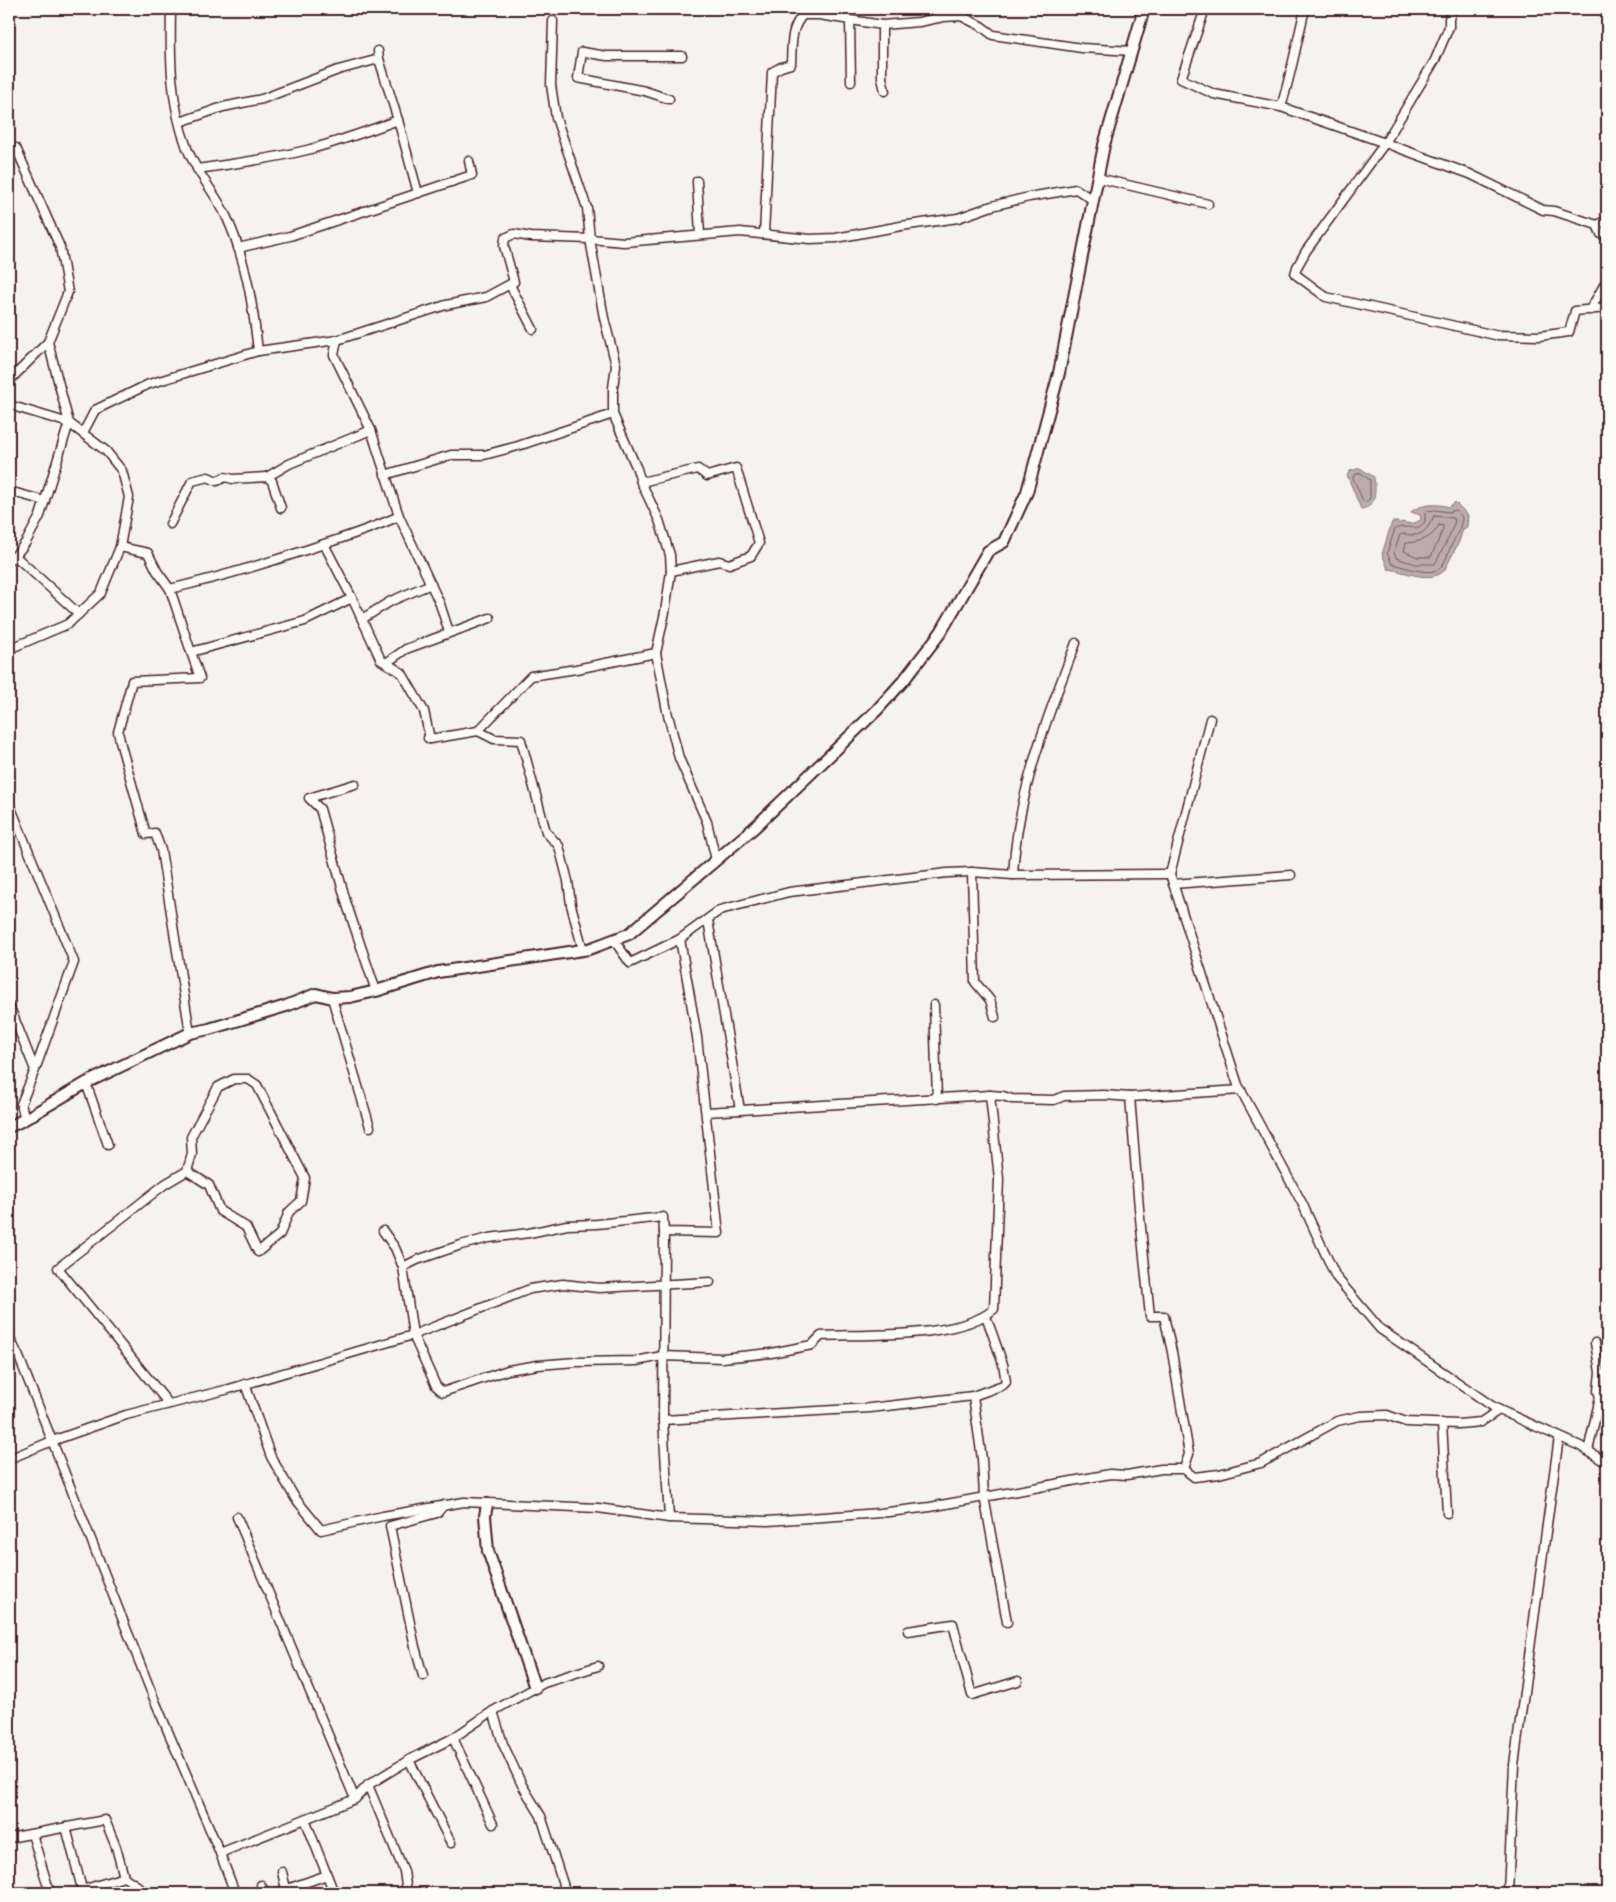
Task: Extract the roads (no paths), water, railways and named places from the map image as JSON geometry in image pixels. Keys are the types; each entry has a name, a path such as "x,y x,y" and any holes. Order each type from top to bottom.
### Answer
{"street":[{"path":"171,9 172,93 186,148 227,218 238,248 254,308 258,351"},
{"path":"9,1126 25,1119 86,1083 190,1033 286,1006 316,994 332,998 376,991 438,972 583,950 629,934 755,827 877,710 904,680 941,632 988,551 1004,542 1027,492 1059,373 1104,145 1144,9"},
{"path":"1205,9 1181,79 1214,94 1281,106 1470,174 1543,210 1554,211 1597,226 1601,234 1607,237"},
{"path":"1281,106 1289,81 1294,50 1305,9"},
{"path":"1452,9 1448,19 1449,27 1435,60 1385,143 1306,252 1297,266 1295,274 1326,297 1495,335 1539,336 1569,332 1575,311 1607,308"},
{"path":"764,234 772,72 791,64 792,32 797,21 803,15 819,15 882,25 961,16 981,26 993,35 1082,48 1132,51"},
{"path":"850,20 851,82"},
{"path":"554,21 551,85 556,118 587,208 590,239 604,318 616,365 613,388 614,414 641,482 659,520 670,555 671,572 656,653 667,711 679,758 707,822 716,860"},
{"path":"882,25 882,78 885,91"},
{"path":"669,99 645,91 578,78 582,52 607,56 682,56"},
{"path":"180,122 223,107 262,99 378,55 418,193"},
{"path":"197,169 243,163 307,150 398,120"},
{"path":"9,381 48,342 68,292 60,247 16,148"},
{"path":"238,248 290,236 472,175 469,161"},
{"path":"1098,178 1208,204"},
{"path":"696,181 700,235"},
{"path":"82,433 96,410 149,384 258,351 337,340 446,305 486,297 514,282 504,246 505,238 514,234 531,237 624,242 740,232 810,239 836,238 958,218 992,206 1076,189 1093,200"},
{"path":"1597,226 1607,221"},
{"path":"1590,310 1607,280"},
{"path":"510,285 533,329"},
{"path":"337,340 334,355 371,430 399,516 431,584 449,632"},
{"path":"48,342 69,423 40,516 26,542 12,558 79,614"},
{"path":"9,405 69,423 106,450 122,471 129,497 120,547 101,593 68,624 9,649"},
{"path":"385,475 451,455 484,455 518,446 614,414"},
{"path":"170,524 192,482 208,477 216,481 226,478 266,477 288,464 371,430"},
{"path":"641,482 698,469 707,476 736,468 759,542 751,556 729,564 719,561 671,572"},
{"path":"266,477 272,481 281,508"},
{"path":"9,491 44,501"},
{"path":"170,589 242,571 377,527 399,516"},
{"path":"324,544 381,660 402,673 424,711 427,737 478,732 494,739 521,740 546,832 559,846 568,881 571,905 583,950"},
{"path":"120,547 148,553 157,571 170,589 200,678 132,681 118,732 146,834 154,833 160,850 190,1033"},
{"path":"362,619 392,601 431,584"},
{"path":"191,652 305,621 352,598"},
{"path":"386,663 406,649 490,618"},
{"path":"1013,875 1014,852 1026,790 1050,708 1076,643"},
{"path":"478,732 531,676 656,653"},
{"path":"1210,719 1170,874 1241,1090 1302,1203 1336,1277 1380,1329 1499,1410 1588,1451 1607,1463"},
{"path":"355,784 309,798 320,809 347,905 376,991"},
{"path":"9,803 74,962 35,1070 20,1104 25,1119"},
{"path":"614,940 630,963 680,939 720,910 789,892 947,873 972,872 1013,875 1170,874"},
{"path":"972,872 975,982 990,1000 995,1018"},
{"path":"1173,884 1292,875"},
{"path":"708,920 740,1110"},
{"path":"664,1232 719,1233 697,1036 680,939"},
{"path":"332,998 370,1128"},
{"path":"9,1005 35,1070"},
{"path":"934,1005 937,1099"},
{"path":"169,1404 58,1268 166,1184 187,1171 192,1154 192,1137 218,1087 234,1080 248,1079 257,1085 305,1178 302,1201 289,1212 280,1234 258,1252 246,1227 220,1211 209,1185 187,1171"},
{"path":"86,1083 108,1145"},
{"path":"706,1112 813,1104 990,1095 1012,1099 1054,1100 1064,1096 1104,1095 1130,1097 1241,1090"},
{"path":"382,1231 395,1248 403,1267 413,1335 436,1386 443,1392 508,1370 576,1362 636,1361 662,1356 722,1358 771,1353 812,1345 821,1336 900,1335 960,1326 986,1316 994,1309 999,1179 990,1095"},
{"path":"1130,1097 1150,1316 1164,1316 1189,1454 1184,1469"},
{"path":"403,1267 417,1260 461,1245 489,1238 529,1233 567,1225 663,1217 663,1420 669,1518"},
{"path":"9,1459 52,1441 126,1415 245,1384 413,1335 530,1289 563,1284 599,1288 663,1283 710,1282"},
{"path":"663,1420 870,1408 973,1396 1003,1385 1006,1382 1003,1364 986,1316"},
{"path":"9,1336 152,1694 220,1853 235,1893"},
{"path":"1588,1451 1600,1397 1598,1391 1600,1372 1595,1343"},
{"path":"245,1384 271,1457 296,1498 321,1530 384,1516 464,1502 598,1508 669,1518 768,1521 880,1513 930,1507 1110,1474 1127,1475 1161,1469 1184,1469 1194,1477 1220,1474 1261,1462 1337,1421 1360,1416 1387,1415 1406,1422 1442,1424 1481,1422 1499,1410"},
{"path":"973,1396 982,1459 984,1496 1007,1622"},
{"path":"1442,1424 1447,1513"},
{"path":"1508,1893 1514,1765 1559,1437"},
{"path":"487,1504 485,1516 488,1551 535,1688"},
{"path":"423,1676 411,1630 390,1526 437,1513 444,1505"},
{"path":"237,1517 355,1799"},
{"path":"908,1630 953,1624 972,1695 1018,1681"},
{"path":"220,1853 355,1799 368,1785 409,1760 453,1738 493,1711 535,1688 598,1666"},
{"path":"493,1711 503,1744 522,1785 541,1816 566,1893"},
{"path":"453,1738 493,1824"},
{"path":"409,1760 451,1843"},
{"path":"368,1785 404,1872 407,1893"},
{"path":"305,1819 334,1893"},
{"path":"9,1838 105,1820 116,1847 124,1877 139,1887 143,1893"},
{"path":"66,1827 82,1892 124,1877"},
{"path":"32,1834 50,1893"},
{"path":"282,1872 286,1891"},
{"path":"276,1893 286,1891 327,1874"},
{"path":"260,1885 265,1893"}],"water":[{"path":"1360,468 1374,477 1375,487 1373,501 1366,508 1361,509 1347,475 1350,471"},
{"path":"1455,502 1468,515 1467,527 1463,529 1459,542 1444,571 1438,575 1424,577 1388,569 1382,554 1392,522 1412,524 1421,520 1420,515 1411,512 1415,509 1429,505 1449,507"}]}
